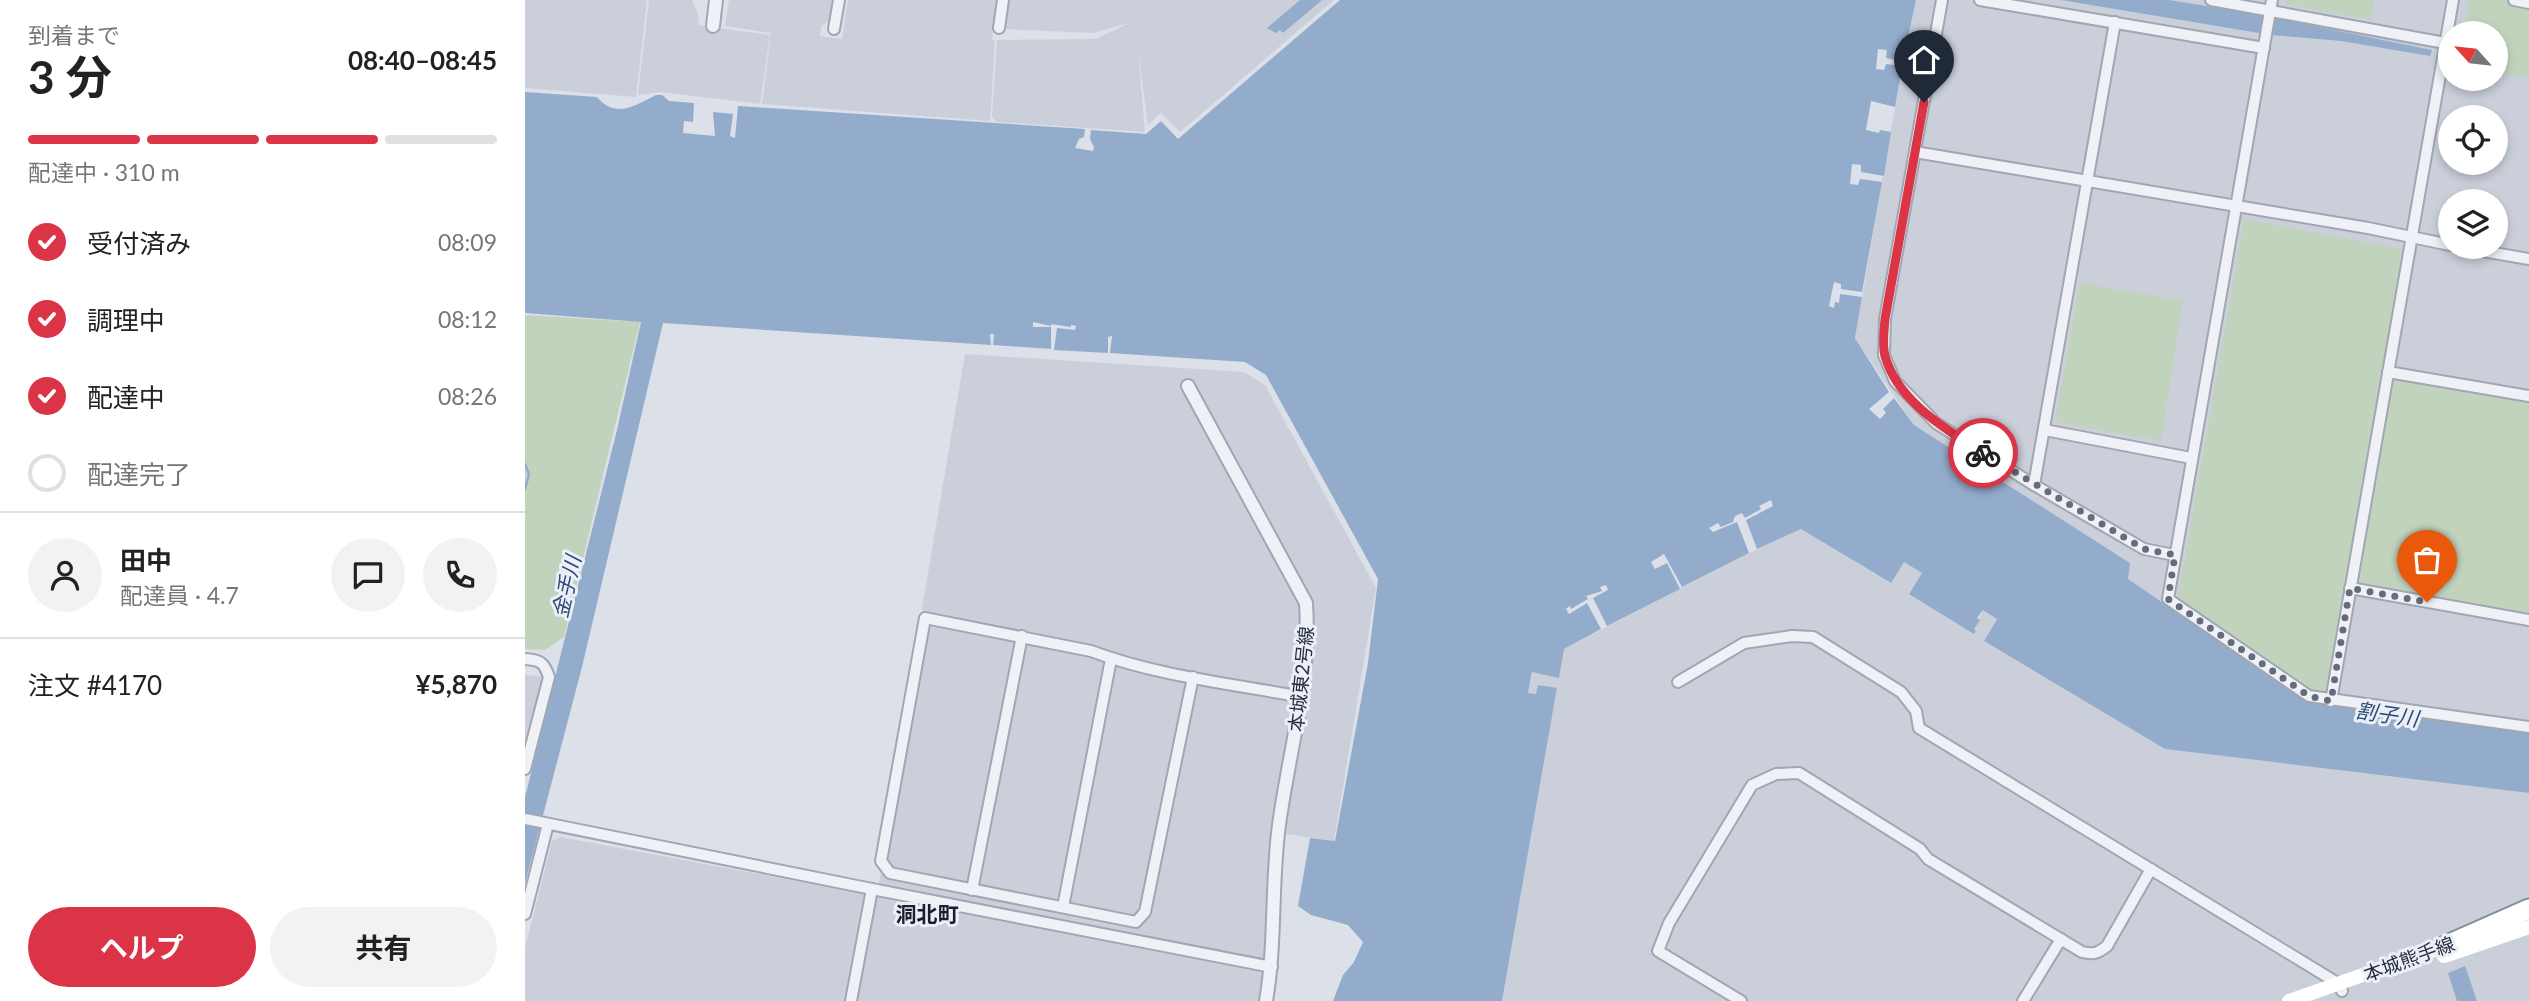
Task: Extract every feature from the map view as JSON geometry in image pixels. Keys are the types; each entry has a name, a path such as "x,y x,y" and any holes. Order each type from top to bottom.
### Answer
{"highway":[{"path":"2445,946 2529,909"}],"main road":[{"name":"本城熊手線","path":"2312,1001 2340,987 2445,946 2529,918"},
{"name":"本城熊手線","path":"2289,1001 2529,927"}],"street":[{"path":"713,26 716,0"},
{"path":"834,29 839,0"},
{"path":"999,28 1003,0"},
{"path":"1942,0 1885,319 1884,355 1895,381 1936,423 2034,485 2144,549 2175,555"},
{"path":"1985,0 2264,48"},
{"path":"2211,0 2271,7 2438,42"},
{"path":"2449,21 2453,0"},
{"path":"2514,0 2529,3"},
{"path":"2271,7 2168,599 2309,696 2529,727"},
{"path":"2034,485 2115,22"},
{"path":"2331,701 2438,83"},
{"path":"1915,152 2438,243"},
{"path":"2508,255 2529,259"},
{"path":"2388,372 2529,396"},
{"name":"本城東2号線","path":"1188,386 1307,603 1308,624 1302,697 1278,827 1272,967 1266,1001"},
{"path":"2045,430 2191,458"},
{"path":"2350,588 2529,620"},
{"path":"1193,677 1145,912 1136,922 890,873 881,861 925,618 1091,651 1111,659 1193,677 1302,697"},
{"path":"972,890 1022,636"},
{"path":"1678,682 1744,643 1792,636 1813,637 1901,692 1916,711 1919,728 2340,987"},
{"path":"525,659 539,660 545,664 549,677 525,769"},
{"path":"1063,907 1111,659"},
{"path":"1741,1001 1658,951 1669,923 1752,785 1776,774 1799,773 1920,849 1928,859 2082,952 2098,953 2107,946 2151,869"},
{"path":"525,819 1272,967"},
{"path":"525,914 546,824"},
{"path":"851,1001 872,889"},
{"path":"2023,1001 2061,939"}],"shaded area":[{"path":"525,0 647,0 636,97 525,88"},
{"path":"649,0 692,0 699,16 698,25 770,35 760,104 661,92 638,95"},
{"path":"729,0 832,0 829,21 821,26 820,36 842,39 848,0 997,0 992,40 995,41 990,121 762,104 771,33 725,26"},
{"path":"1008,0 1334,0 1180,132 1161,113 1148,125 1138,50 1145,132 996,122 992,116 997,40 1096,39 1129,23 1092,33 1004,29"},
{"path":"1916,0 2529,0 2529,733 2306,701 2127,579 2130,563 1914,425 1855,338"},
{"path":"965,354 1244,372 1265,385 1376,588 1334,841 1273,832 1263,970 1258,1001 525,1001 525,948 552,841 560,837 876,896 931,617 922,609"},
{"path":"1801,529 1890,583 1904,562 1922,573 1909,593 1974,629 1983,610 1997,618 1984,641 2165,749 2529,793 2529,1001 1502,1001 1557,689 1539,685 1536,695 1528,693 1533,671 1541,673 1564,649"},
{"path":"525,675 546,677 525,755"}],"green space":[{"path":"2286,0 2374,0 2371,20 2285,4"},
{"path":"2469,0 2497,0 2529,6 2529,78 2508,74 2508,21 2465,21"},
{"path":"2244,219 2402,249 2328,696 2310,692 2178,598"},
{"path":"2080,283 2183,301 2161,441 2055,422"},
{"path":"525,315 640,322 564,637 545,650 525,649"},
{"path":"2393,379 2529,402 2529,614 2357,583"}],"water":[{"path":"1300,0 1322,0 1283,33 1267,28"},
{"name":"割子川","path":"1340,0 1916,0 1903,61 1886,58 1887,50 1878,49 1876,69 1884,70 1886,64 1902,66 1895,107 1871,101 1866,130 1891,132 1884,176 1861,172 1861,165 1852,164 1850,184 1858,185 1860,179 1882,182 1862,292 1841,289 1841,284 1834,282 1829,306 1834,308 1835,302 1839,303 1840,294 1862,297 1855,338 1889,392 1869,409 1880,419 1886,413 1883,409 1894,398 1914,425 2130,563 2128,579 2306,701 2529,733 2529,793 2165,749 1984,641 1997,619 1983,610 1977,618 1980,620 1974,634 1909,594 1922,573 1904,562 1891,583 1801,529 1757,549 1746,520 1773,506 1771,500 1745,518 1742,513 1735,516 1733,522 1721,527 1718,523 1709,528 1713,532 1737,522 1749,553 1682,587 1664,554 1651,562 1655,569 1667,563 1680,589 1607,626 1593,598 1608,590 1606,585 1600,587 1602,591 1586,596 1588,599 1571,609 1570,606 1566,609 1569,614 1587,603 1601,629 1564,649 1559,678 1532,672 1528,693 1536,694 1538,685 1557,688 1502,1001 1333,1001 1343,975 1354,962 1363,942 1348,925 1311,915 1298,906 1310,838 1335,841 1368,663 1378,579 1266,375 1245,362 1110,353 1112,336 1108,337 1108,353 1054,350 1057,328 1075,330 1076,326 1071,325 1051,326 1033,322 1033,327 1051,327 1051,349 993,345 994,334 990,334 991,345 663,323 582,667 525,884 525,797 617,430 641,322 525,313 525,92 597,97 611,108 618,109 633,106 656,95 662,95 669,101 694,103 693,122 684,121 683,133 715,136 713,112 733,114 730,136 735,138 738,106 1085,129 1084,137 1079,139 1075,148 1093,151 1091,130 1146,134 1161,121 1178,139"},
{"path":"2061,0 2169,0 2250,13 2432,50 2430,56 2341,41 2271,35"},
{"path":"2465,966 2477,1001 2457,1001 2448,973"}],"waterway":[{"path":"525,464 529,474 525,489"}],"way so far":[{"path":"1983,453 2144,549 2175,555 2168,599 2309,696 2331,701 2350,588 2427,602"}],"district":[{"name":"洞北町","path":"927,915"}],"route":[{"path":"1924,102 1885,319 1884,355 1895,381 1936,423 1983,453"}],"water label":[{"name":"金手川","path":"567,587"}]}
